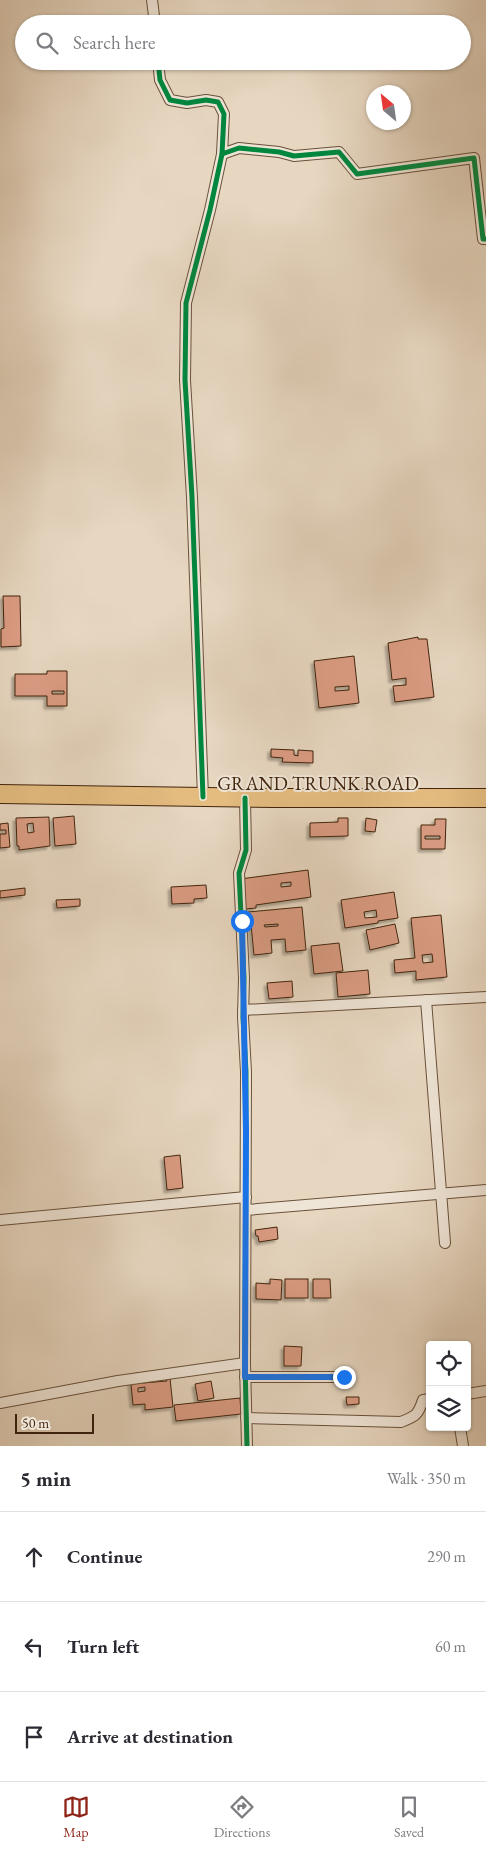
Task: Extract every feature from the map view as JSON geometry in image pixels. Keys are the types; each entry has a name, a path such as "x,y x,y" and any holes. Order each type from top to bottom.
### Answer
{"highway":[{"name":"GRAND TRUNK ROAD","path":"0,794 245,798 486,798"}],"street":[{"path":"152,0 154,15"},
{"path":"159,70 160,80 170,100 218,102 224,114 222,154 186,303 185,380 192,497 204,797"},
{"path":"222,154 239,148 279,152 294,156 339,152 356,174 474,158 483,239 486,239"},
{"path":"245,798 246,850 239,873 246,1072 245,1377 247,1446"},
{"path":"243,1010 486,997"},
{"path":"426,1000 445,1243"},
{"path":"246,1210 486,1190"},
{"path":"0,1220 246,1197"},
{"path":"0,1403 118,1381 245,1363"},
{"path":"245,1377 344,1377"},
{"path":"471,1393 486,1391"},
{"path":"246,1418 401,1422 412,1418 419,1412 423,1400 426,1400"},
{"path":"461,1431 463,1446"}],"building":[{"path":"3,596 20,596 21,646 1,647 1,629 4,628"},
{"path":"418,637 418,639 427,639 434,697 395,702 393,686 406,685 406,678 392,680 388,643"},
{"path":"354,656 359,703 319,708 314,661","holes":["349,686 349,690 335,691 335,687"]},
{"path":"47,671 67,671 67,706 47,706 47,696 15,696 15,674 47,674","holes":["52,691 64,691 64,694 52,694"]},
{"path":"271,749 294,750 294,755 298,756 298,750 313,751 313,763 282,762 283,758 271,757"},
{"path":"74,816 76,844 55,846 53,818"},
{"path":"49,817 50,846 19,850 19,846 17,846 16,818","holes":["33,823 34,832 28,833 27,824"]},
{"path":"338,818 348,818 348,836 310,837 310,823 338,822"},
{"path":"366,818 377,820 375,832 365,831"},
{"path":"435,819 446,819 445,849 421,849 421,825 435,825","holes":["425,836 440,836 440,839 425,839"]},
{"path":"8,823 10,847 0,848 0,834 6,834 6,830 0,830 0,824"},
{"path":"308,870 311,897 256,905 256,908 245,909 240,879","holes":["291,882 291,886 281,887 281,883"]},
{"path":"206,885 207,898 194,899 194,903 172,904 171,887"},
{"path":"25,888 25,895 0,898 0,891"},
{"path":"394,892 398,918 345,928 341,900","holes":["376,910 377,917 365,918 364,912"]},
{"path":"80,899 80,906 57,908 56,900"},
{"path":"302,907 306,950 286,952 285,939 271,940 272,953 254,955 248,912","holes":["278,924 278,926 265,927 264,925"]},
{"path":"441,915 447,977 416,980 416,971 395,973 394,960 415,958 411,918","holes":["432,954 433,962 423,963 422,955"]},
{"path":"395,924 399,943 370,950 366,930"},
{"path":"339,943 343,971 314,974 311,946"},
{"path":"368,970 370,994 338,997 336,973"},
{"path":"292,981 293,997 269,999 267,983"},
{"path":"180,1155 183,1188 167,1190 164,1157"},
{"path":"277,1227 278,1239 259,1242 255,1230"},
{"path":"270,1279 282,1280 281,1300 256,1299 256,1283 270,1284"},
{"path":"285,1279 308,1279 308,1298 285,1298"},
{"path":"313,1279 330,1279 331,1298 313,1298"},
{"path":"284,1346 302,1347 301,1366 284,1366"},
{"path":"186,1367 170,1378 173,1407 145,1410 145,1404 133,1405 130,1374","holes":["166,1378 167,1381 143,1383 142,1381","145,1387 145,1391 138,1392 138,1388"]},
{"path":"211,1381 214,1398 198,1401 195,1384"},
{"path":"346,1397 359,1397 359,1404 347,1405"},
{"path":"240,1398 241,1414 176,1421 174,1405"}],"cycle path":[{"path":"159,70 160,80 170,100 187,103 206,100 218,102 224,114 222,154 239,148 279,152 294,156 339,152 357,174 474,158 483,239 486,239"},
{"path":"203,797 192,497 185,380 186,303 222,154"},
{"path":"245,798 246,850 239,873 246,1072 245,1363 247,1446"}],"route":[{"path":"242,921 243,1017 246,1072 245,1377 344,1377"}]}
